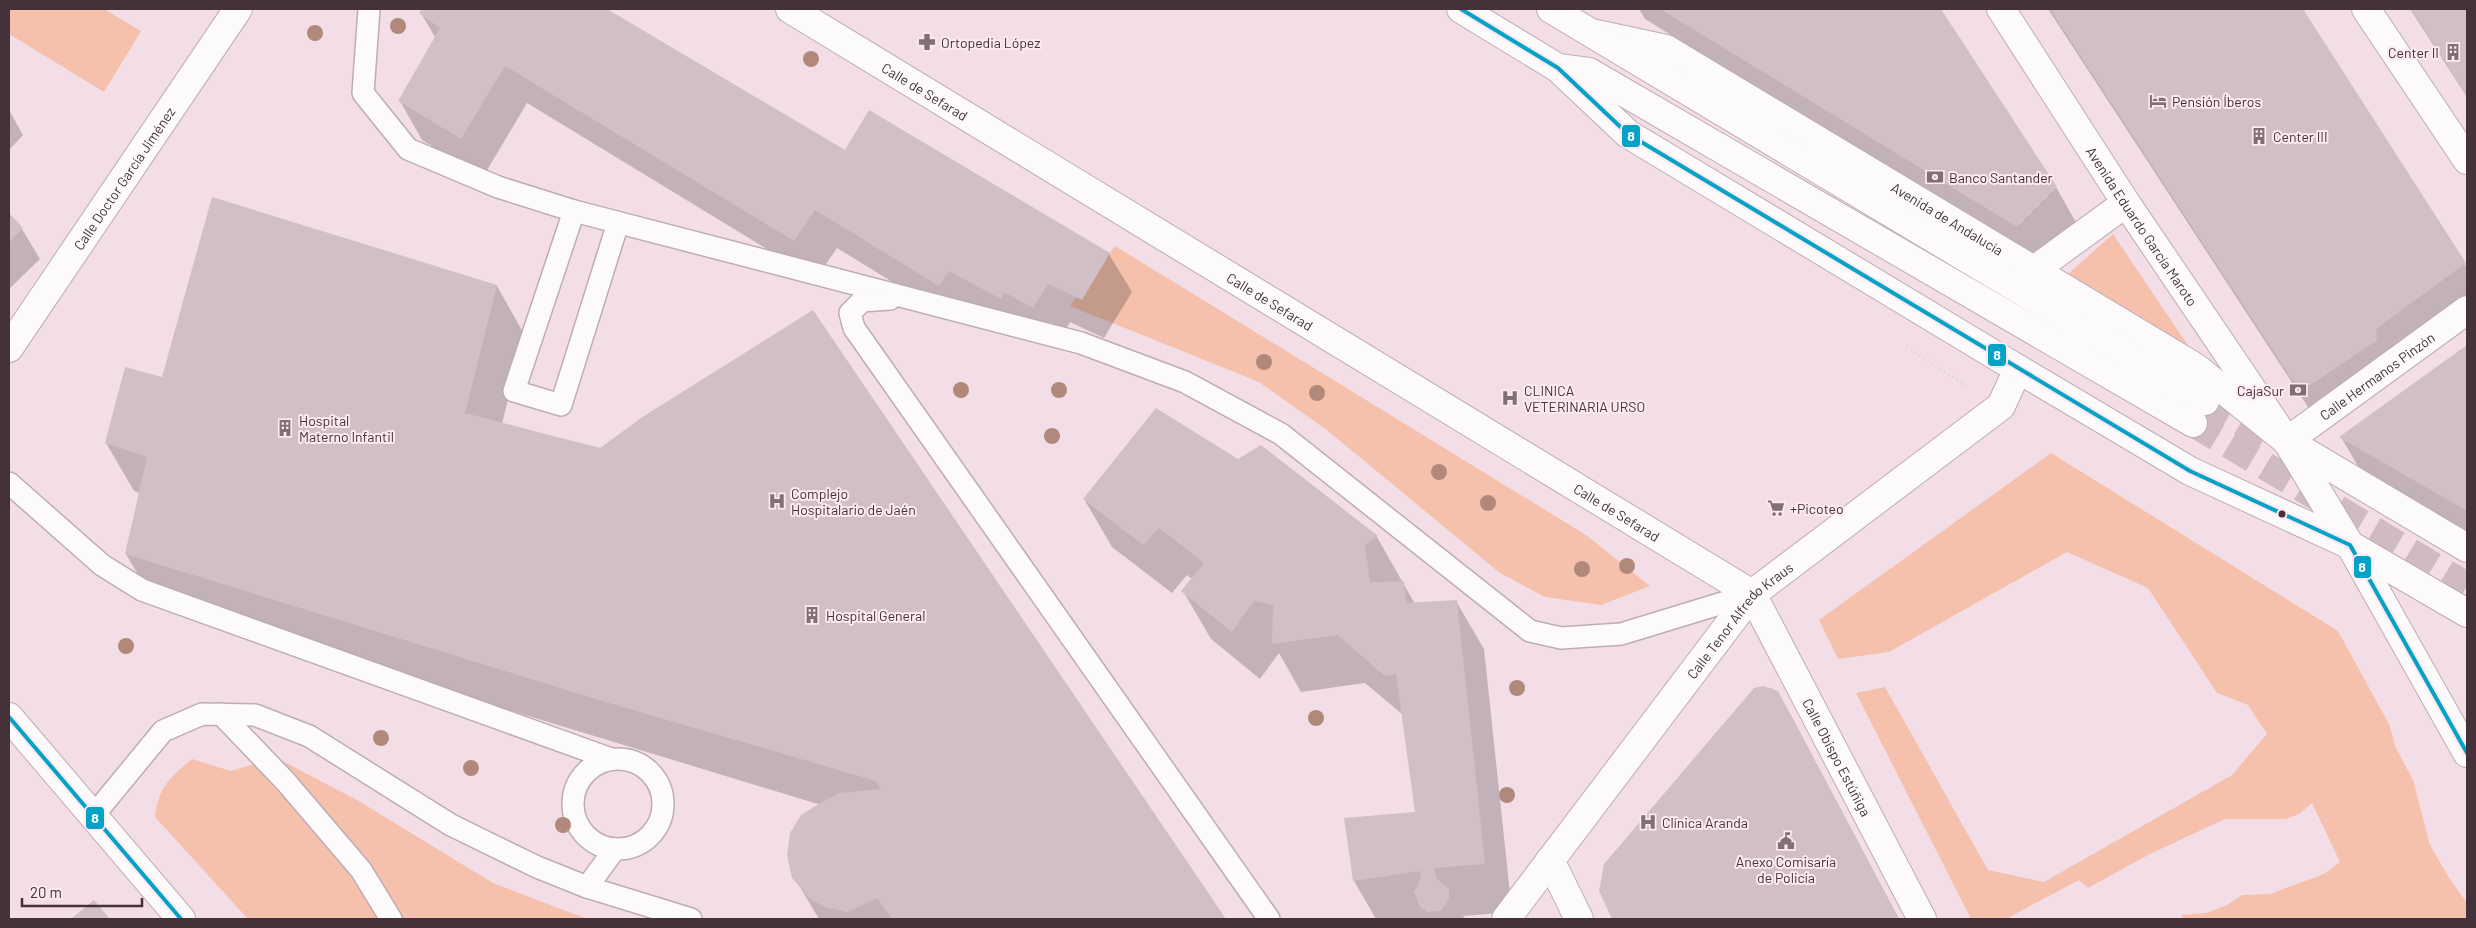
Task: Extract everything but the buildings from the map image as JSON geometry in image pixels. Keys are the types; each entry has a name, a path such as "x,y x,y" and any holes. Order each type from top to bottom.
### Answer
{"street":[{"name":"Calle de Sefarad","path":"790,9 1752,594"},
{"name":"Avenida de Andalucía","path":"1461,9 1558,68 1628,134 2190,471 2350,545"},
{"name":"Avenida Eduardo García Maroto","path":"2001,9 2126,203 2286,441 2350,545 2467,614"},
{"path":"2366,9 2467,160"},
{"name":"Avenida de Andalucía","path":"1558,68 1589,72 2199,412 1590,33 1564,12"},
{"name":"Calle Doctor García Jiménez","path":"9,348 227,13"},
{"name":"Avenida de Andalucía","path":"1590,33 1666,49 2195,367 2286,441"},
{"path":"2034,270 2126,203"},
{"name":"Calle Hermanos Pinzón","path":"2286,441 2467,310"},
{"name":"Calle Tenor Alfredo Kraus","path":"1506,919 1752,594 2001,406 2018,369"},
{"name":"Avenida Eduardo García Maroto","path":"2286,441 2467,548"},
{"path":"2350,545 2467,753"},
{"name":"Calle Obispo Estúñiga","path":"1752,594 1922,919"},
{"path":"9,717 181,919"},
{"path":"1550,860 1580,919"}],"lane":[{"path":"369,9 363,93 408,149 498,187 574,211 1081,343 1193,387 1281,434 1530,631 1561,638 1621,634 1752,594"},
{"path":"574,211 514,391 561,405 618,223"},
{"path":"902,297 862,302 850,314 854,328 1269,919"},
{"path":"9,483 102,565 142,590 611,759 636,762 649,771 659,784 663,799 662,815 656,829 638,844 615,849 600,845 587,837 577,824 573,809 574,793 579,781 592,767 611,759"},
{"path":"93,816 163,731 202,714 255,716 309,736 451,825 537,867 587,886 691,919"},
{"path":"221,714 286,782 362,870 392,919"},
{"path":"587,886 615,849"}],"shaded area":[{"path":"9,9 104,9 141,31 104,92 9,34"},
{"path":"2113,234 2191,350 2067,275"},
{"path":"1115,246 1586,535 1650,586 1601,605 1545,597 1500,573 1328,431 1259,382 1070,306"},
{"path":"2051,453 2338,631 2389,724 2396,748 2413,780 2430,845 2451,881 2467,903 2467,919 2183,919 2181,915 2206,913 2227,905 2242,895 2270,894 2324,874 2340,862 2312,803 2299,814 2285,819 2225,819 2150,854 2088,888 2079,880 2006,919 1971,919 1856,693 1885,687 1988,870 2044,882 2232,775 2267,734 2248,705 2217,693 2148,588 2067,552 1889,652 1838,659 1819,620"},
{"path":"248,743 357,800 493,883 587,919 248,919 155,817 159,798 166,784 192,759 231,771 264,761"}],"tunnel":[{"path":"2205,401 2277,444"},
{"path":"2193,423 2467,586"}],"transit line":[{"name":"8","path":"1461,9 1558,68 1628,134 2190,471 2350,545 2467,753"},
{"name":"8","path":"9,717 181,919"}],"place":[{"name":"Ortopedia López","path":"927,42"},
{"name":"Center II","path":"2453,52"},
{"name":"Pensión Íberos","path":"2158,101"},
{"name":"Center III","path":"2259,136"},
{"name":"Banco Santander","path":"1935,177"},
{"name":"CajaSur","path":"2298,390"},
{"name":"CLINICA VETERINARIA URSO","path":"1510,398"},
{"name":"Hospital Materno Infantil","path":"285,428"},
{"name":"Complejo Hospitalario de Jaén","path":"777,501"},
{"name":"+Picoteo","path":"1776,508"},
{"name":"Hospital General","path":"812,615"},
{"name":"Clínica Aranda","path":"1648,822"},
{"name":"Anexo Comisaría de Policía","path":"1786,841"}]}
